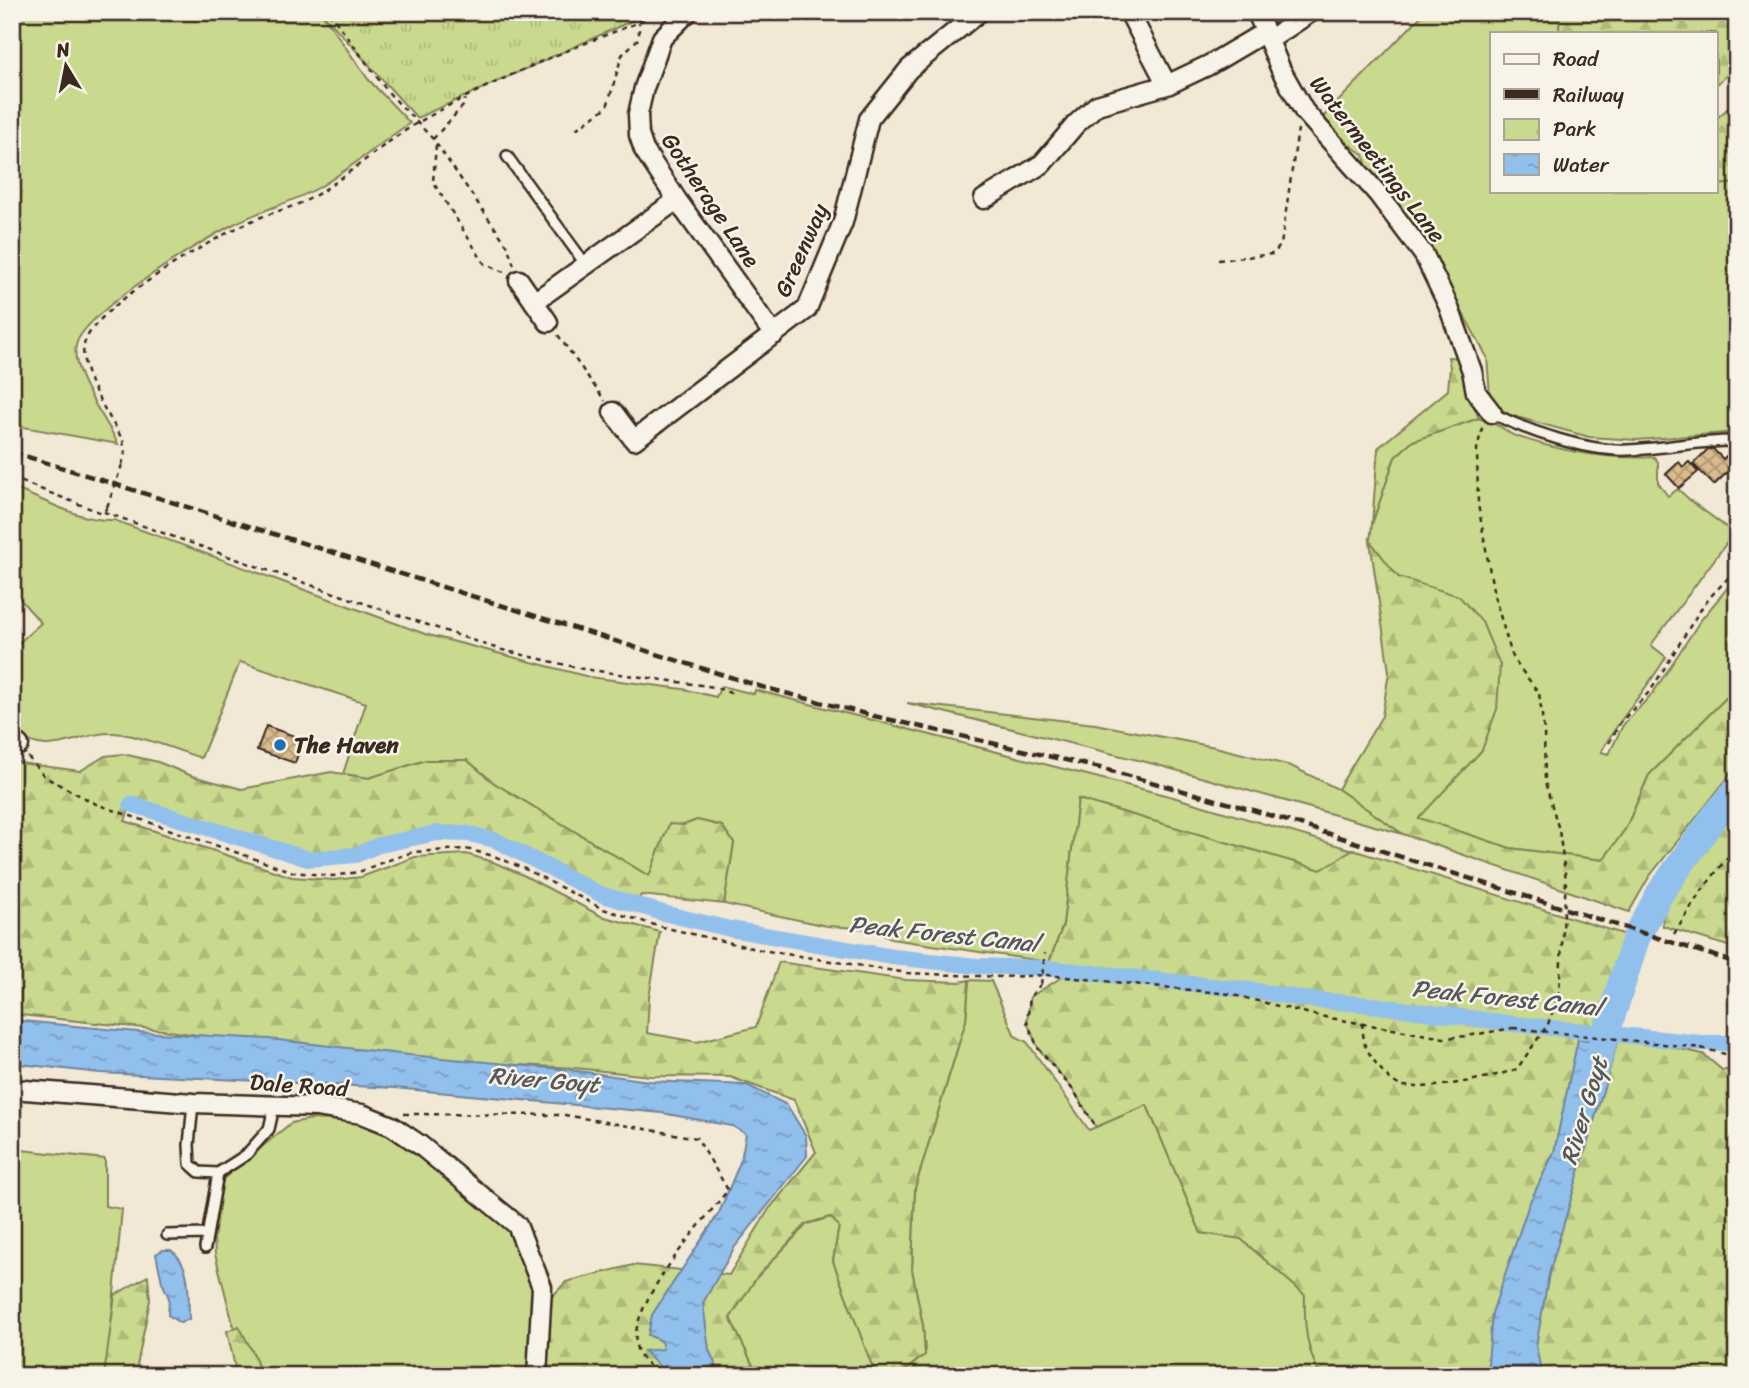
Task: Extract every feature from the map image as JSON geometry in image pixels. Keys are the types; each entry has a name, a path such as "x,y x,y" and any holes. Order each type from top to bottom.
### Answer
{"street":[{"name":"Gotherage Lane","path":"688,12 662,38 644,88 638,114 639,135 644,150 677,200 774,335"},
{"name":"Greenway","path":"612,412 634,440 807,309 843,222 870,119 909,69 979,12"},
{"path":"1129,12 1167,85"},
{"name":"Watermeetings Lane","path":"1257,12 1281,70 1306,113 1378,194 1424,256 1448,305 1472,371 1476,392 1492,414"},
{"path":"984,199 1042,164 1097,104 1167,85 1311,12"},
{"path":"534,302 677,200"},
{"path":"519,280 548,322"},
{"name":"Dale Road","path":"12,1089 274,1107 317,1107 362,1114 392,1126 420,1145 517,1225 542,1287 537,1376"}],"lane":[{"path":"507,156 586,265"},
{"path":"1492,414 1547,436 1625,450 1737,440"},
{"path":"193,1102 190,1164 199,1172 218,1173 246,1155 269,1129 274,1107"},
{"path":"205,1248 218,1173"},
{"path":"167,1234 206,1234"}],"path":[{"path":"329,12 388,92 433,139 507,245 519,280"},
{"path":"104,512 125,453 123,442 88,374 84,344 111,309 168,267 249,222 308,199 418,123 602,36 639,23 660,12"},
{"path":"576,129 610,103 622,55 639,38 639,23"},
{"path":"433,139 463,106 465,99"},
{"path":"1218,260 1273,254 1281,245 1295,139 1298,125 1306,113"},
{"path":"436,144 433,182 484,263 519,280"},
{"path":"548,322 612,412"},
{"path":"1362,1023 1365,1045 1391,1080 1399,1085 1420,1086 1473,1080 1517,1069 1548,1024 1559,994 1566,880 1559,830 1545,782 1544,730 1539,694 1513,659 1494,594 1478,504 1476,449 1483,421 1492,414"},
{"path":"12,478 94,510 498,649 583,669 715,687 733,694"},
{"path":"1737,484 1728,495 1728,503 1737,525"},
{"path":"1609,743 1620,723 1651,690 1697,615 1733,573 1737,564"},
{"path":"15,742 45,778 96,804 293,873 333,876 359,872 413,852 466,849 494,856 525,869 603,909 658,926 761,950 907,973 1003,977 1048,975 1229,994 1319,1016 1444,1038 1513,1028 1700,1048 1737,1057"},
{"path":"1674,934 1700,893 1737,845"},
{"path":"1045,953 1041,984 1030,997 1027,1022 1038,1048 1074,1091 1096,1127"},
{"path":"402,1114 565,1115 696,1138 727,1190 660,1278 642,1310 636,1345 642,1360 653,1367 656,1376"}],"green space":[{"path":"20,12 321,12 368,79 410,123 318,188 234,224 173,260 102,312 86,328 77,342 75,353 78,366 118,444 12,425 12,25 18,21"},
{"path":"321,12 651,12 417,118"},
{"path":"1425,12 1560,12 1559,32 1490,32 1490,192 1718,192 1718,185 1737,183 1737,432 1637,440 1589,437 1510,415 1496,406 1490,396 1487,357 1424,243 1367,168 1364,155 1338,137 1323,117"},
{"path":"1560,12 1737,12 1737,66 1718,83 1718,32 1559,32"},
{"path":"1737,100 1737,183 1718,185 1718,117"},
{"path":"1448,357 1462,358 1479,418 1413,441 1395,457 1372,524 1378,448 1448,390"},
{"path":"1479,418 1513,435 1547,446 1600,456 1654,457 1658,462 1658,483 1668,496 1678,489 1734,533 1651,645 1666,657 1601,752 1609,754 1623,725 1653,693 1700,621 1733,581 1737,584 1737,687 1649,775 1626,828 1603,860 1510,848 1418,818 1482,750 1425,587 1398,577 1370,541 1372,524 1395,457 1413,441"},
{"path":"12,488 76,514 114,520 425,634 589,677 683,689 716,697 721,686 754,694 755,690 1173,797 1353,850 1321,870 1078,799 1063,925 1049,962 891,939 872,929 827,926 724,904 734,843 722,826 697,820 684,825 649,876 494,783 467,760 426,760 369,778 343,774 366,703 240,662 201,758 122,734 107,733 54,745 41,744 12,731 12,649 41,623 12,590"},
{"path":"1370,541 1398,577 1459,596 1482,622 1500,665 1497,709 1482,750 1419,818 1510,848 1603,860 1626,828 1649,775 1737,687 1737,766 1649,877 1629,912 1403,834 1338,789 1382,716 1389,672"},
{"path":"907,703 1095,724 1215,747 1291,766 1338,789 1403,834 1154,764"},
{"path":"123,754 158,762 192,776 242,789 331,772 369,778 426,760 467,760 494,783 649,876 669,824 684,825 697,820 722,826 734,843 724,904 641,895 636,904 600,894 495,840 469,834 437,833 379,845 356,855 308,859 131,804 125,821 292,877 334,880 361,877 415,857 466,854 523,875 601,916 660,932 649,997 647,1033 697,1042 756,1027 779,962 906,980 969,980 966,1020 915,1188 912,1270 923,1326 925,1355 898,1374 874,1371 833,1261 839,1226 830,1217 806,1224 757,1277 730,1318 758,1376 537,1376 542,1307 566,1282 633,1265 729,1275 769,1209 816,1152 794,1100 730,1077 650,1076 282,1047 162,1030 12,1014 12,755 20,763 80,771 105,756"},
{"path":"1737,790 1737,949 1663,926 1660,893 1714,817"},
{"path":"1078,799 1321,870 1353,850 1636,938 1605,1032 1703,1054 1722,1070 1737,1070 1737,1376 1321,1376 1307,1337 1305,1295 1241,1239 1201,1233 1147,1105 1096,1127 1074,1091 1038,1048 1027,1022 1030,997 1062,977 1065,972 1047,968 1063,925"},
{"path":"969,980 991,981 1015,1036 1027,1042 1089,1130 1147,1105 1201,1233 1241,1238 1305,1295 1307,1337 1321,1376 895,1376 901,1375 925,1354 923,1326 912,1270 915,1188 966,1020"},
{"path":"312,1119 358,1122 388,1132 424,1156 513,1231 535,1290 527,1376 261,1376 254,1355 239,1327 234,1328 215,1254 214,1238 223,1179 291,1123"},
{"path":"12,1149 105,1159 105,1206 122,1209 104,1376 12,1376"},
{"path":"831,1217 839,1226 833,1261 874,1371 888,1376 758,1376 730,1318 757,1277 807,1224"},
{"path":"148,1276 150,1300 135,1376 104,1376 115,1295"},
{"path":"239,1326 261,1376 237,1376 227,1331"}],"water":[{"path":"12,1020 138,1032 269,1039 571,1070 649,1081 747,1085 787,1105 806,1136 807,1156 734,1248 703,1303 709,1350 721,1376 669,1376 644,1351 663,1349 661,1341 648,1335 652,1315 719,1213 741,1160 746,1134 732,1126 662,1113 394,1088 100,1073 12,1063"},
{"path":"1578,1039 1617,1043 1549,1274 1536,1346 1542,1376 1487,1376 1492,1313 1529,1204 1554,1152"},
{"path":"171,1250 178,1256 186,1272 189,1319 180,1323 168,1315 169,1298 162,1282 156,1254"}],"building":[{"path":"1735,448 1737,463 1714,485 1693,464 1708,449 1713,449 1723,459"},
{"path":"1679,462 1683,467 1689,462 1698,472 1679,488 1666,474"},
{"name":"The Haven","path":"266,726 303,739 295,763 257,750"}],"waterway":[{"name":"River Goyt","path":"1592,1078 1636,938 1660,893 1714,817 1737,790"},
{"name":"Peak Forest Canal","path":"131,804 308,859 356,855 379,845 437,833 469,834 495,840 600,894 663,913 730,929 893,957 977,966 1047,968 1257,991 1514,1024 1701,1043 1737,1043"}],"railway":[{"path":"12,452 762,687 874,716 1100,768 1253,810 1737,963"}],"place":[{"name":"The Haven","path":"280,745"}]}
